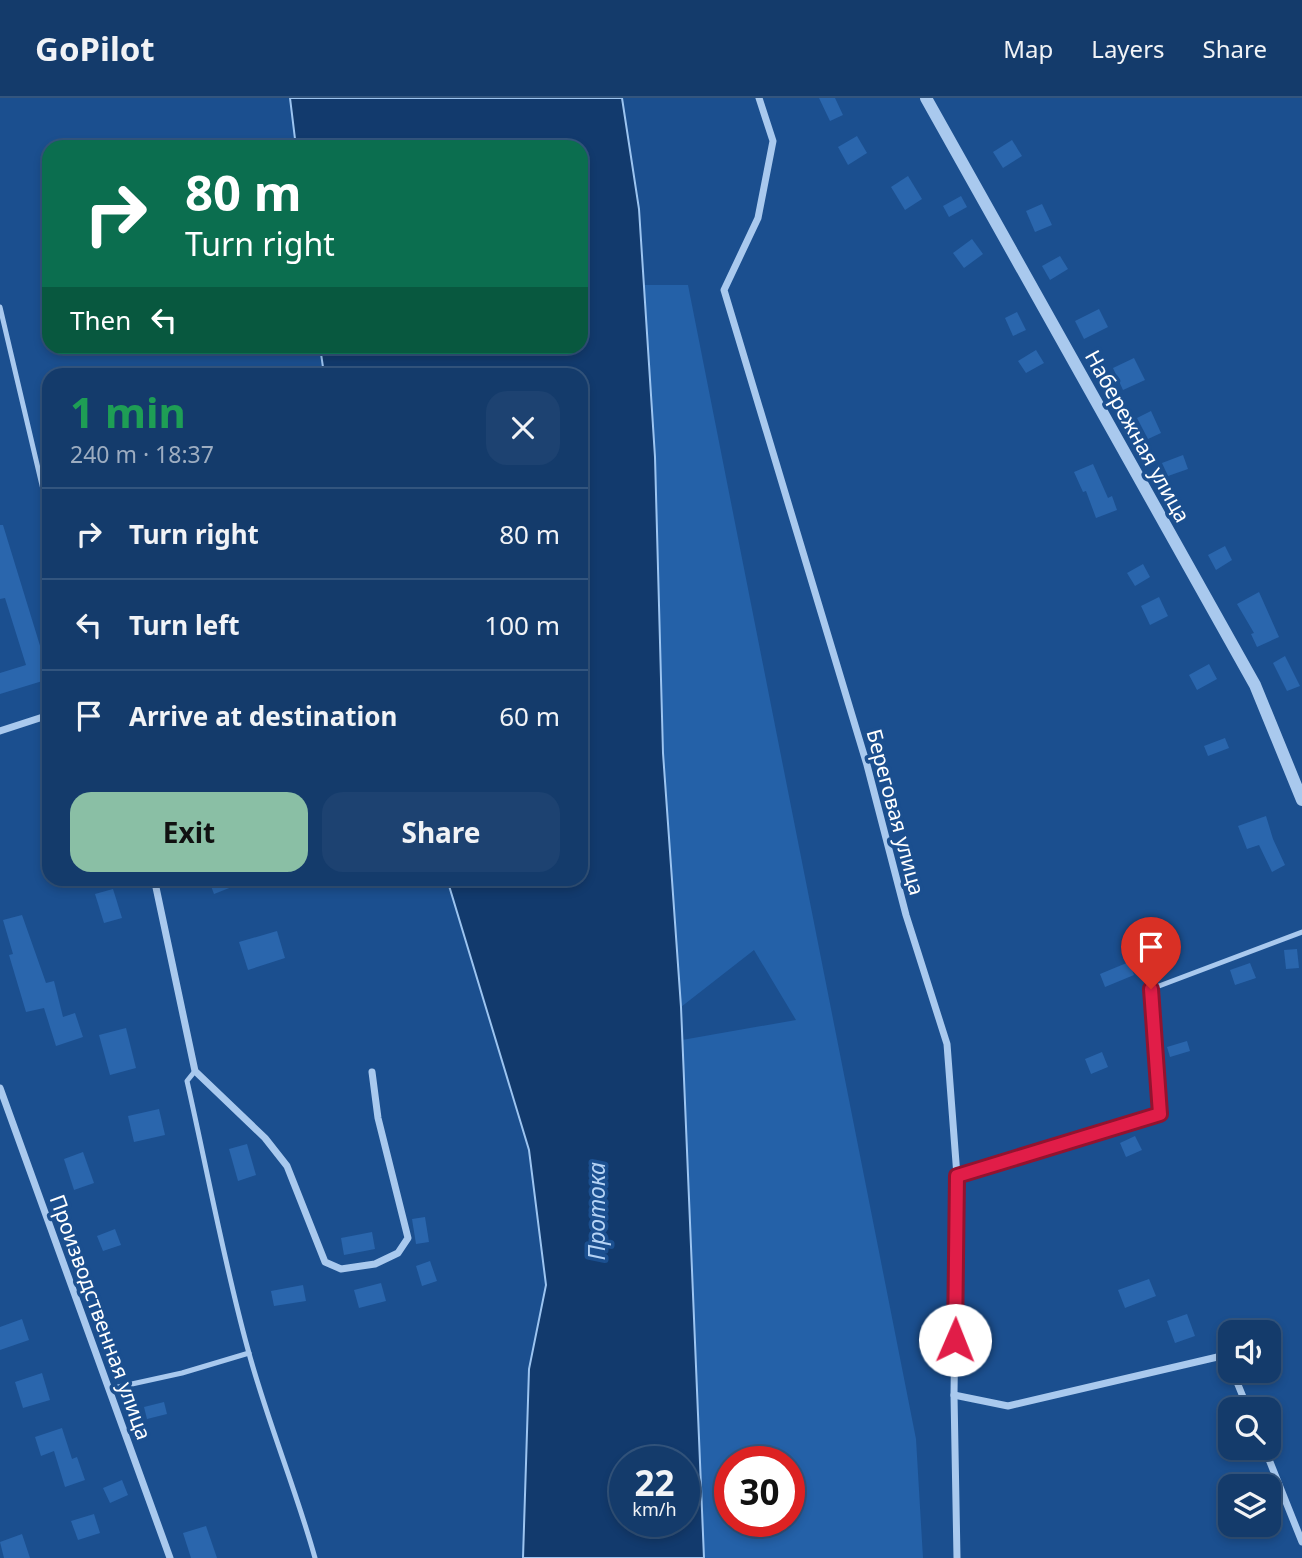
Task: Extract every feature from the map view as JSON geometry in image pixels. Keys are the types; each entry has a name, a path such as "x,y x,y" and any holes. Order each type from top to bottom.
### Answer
{"street":[{"name":"Береговая улица","path":"759,98 773,141 758,218 724,290 866,765 906,915 947,1044 957,1176 954,1395 957,1558"},
{"name":"Набережная улица","path":"926,98 1255,685 1302,800"},
{"path":"0,731 42,717"},
{"path":"156,886 195,1071 265,1138 287,1167 325,1262 341,1269 375,1264 398,1253 408,1238 378,1118 372,1072"},
{"name":"Производственная улица","path":"0,1088 170,1558"},
{"path":"954,1395 1008,1406 1218,1357"},
{"path":"1269,1460 1302,1542"}],"lane":[{"path":"0,307 42,485"},
{"path":"957,1176 1160,1114 1151,989 1302,932"},
{"path":"195,1071 187,1081 249,1353 269,1423 300,1502 315,1558"},
{"path":"109,1389 249,1353"}],"shaded area":[{"path":"644,285 688,285 916,1439 923,1558 704,1558 682,1040 796,1020 754,950 681,1007 663,753 655,457"}],"water":[{"name":"Протока","path":"290,98 622,98 639,209 655,457 663,753 681,1007 699,1446 609,1446 609,1537 700,1537 700,1462 704,1558 523,1558 529,1369 546,1285 529,1150 449,886 588,886 588,368 323,368 321,354 588,354 588,140 295,140"}],"building":[{"path":"819,98 835,98 843,115 830,121"},
{"path":"857,136 867,153 848,165 838,147"},
{"path":"1012,140 1022,156 1003,168 993,152"},
{"path":"908,176 922,199 905,210 891,187"},
{"path":"961,196 967,207 949,217 943,206"},
{"path":"1042,204 1052,225 1035,232 1026,211"},
{"path":"972,239 983,254 964,268 953,253"},
{"path":"1060,256 1068,269 1050,280 1042,266"},
{"path":"1099,309 1108,327 1084,339 1075,321"},
{"path":"1017,312 1026,330 1013,336 1005,318"},
{"path":"1036,350 1044,363 1026,373 1018,361"},
{"path":"1134,358 1145,380 1123,390 1113,368"},
{"path":"1151,411 1161,433 1148,439 1137,418"},
{"path":"1183,455 1188,469 1168,476 1162,463"},
{"path":"1093,464 1108,498 1112,496 1117,510 1096,518 1086,491 1083,492 1074,472"},
{"path":"0,525 3,525 42,652 42,681 0,694 0,673 26,665 5,598 0,599"},
{"path":"1225,546 1232,560 1216,570 1208,555"},
{"path":"1143,564 1150,577 1135,586 1127,573"},
{"path":"1259,592 1279,637 1257,647 1251,634 1254,633 1237,604"},
{"path":"1159,597 1168,616 1150,625 1141,606"},
{"path":"1285,656 1300,686 1287,691 1273,663"},
{"path":"1209,664 1217,679 1197,690 1189,675"},
{"path":"1225,738 1229,748 1208,756 1204,746"},
{"path":"1266,816 1285,865 1272,872 1259,845 1247,849 1238,826"},
{"path":"211,886 234,886 214,894"},
{"path":"113,889 122,918 104,923 95,894"},
{"path":"22,915 46,983 54,981 63,1017 75,1013 83,1037 56,1046 44,1008 26,1012 9,955 13,954 3,920"},
{"path":"277,931 285,958 248,970 239,942"},
{"path":"1297,949 1299,968 1286,969 1284,950"},
{"path":"1129,962 1134,975 1105,987 1100,974"},
{"path":"1250,963 1256,978 1235,985 1230,970"},
{"path":"126,1028 136,1068 110,1075 99,1035"},
{"path":"1187,1041 1190,1051 1170,1057 1167,1047"},
{"path":"1102,1052 1108,1067 1091,1074 1085,1059"},
{"path":"159,1109 165,1135 134,1142 128,1116"},
{"path":"1135,1136 1142,1150 1126,1157 1120,1143"},
{"path":"247,1144 256,1175 238,1181 229,1149"},
{"path":"83,1152 94,1183 74,1190 64,1159"},
{"path":"425,1217 429,1242 416,1244 412,1219"},
{"path":"115,1229 121,1245 103,1251 97,1236"},
{"path":"372,1232 375,1249 344,1255 341,1238"},
{"path":"430,1261 437,1281 422,1286 416,1266"},
{"path":"1149,1279 1156,1296 1125,1308 1118,1290"},
{"path":"381,1283 386,1301 359,1308 354,1290"},
{"path":"303,1285 306,1301 274,1306 271,1291"},
{"path":"1187,1314 1195,1336 1175,1343 1167,1321"},
{"path":"22,1319 29,1340 0,1350 0,1327"},
{"path":"42,1373 50,1400 23,1408 15,1382"},
{"path":"164,1402 167,1414 147,1419 144,1407"},
{"path":"62,1428 72,1459 77,1457 85,1480 65,1487 54,1451 41,1456 35,1437"},
{"path":"122,1480 128,1495 110,1503 103,1488"},
{"path":"94,1514 100,1533 78,1540 71,1521"},
{"path":"206,1526 217,1558 191,1558 183,1533"},
{"path":"22,1534 30,1558 4,1558 0,1542"}],"route":[{"path":"955,1340 957,1176 1160,1114 1151,989"}]}
